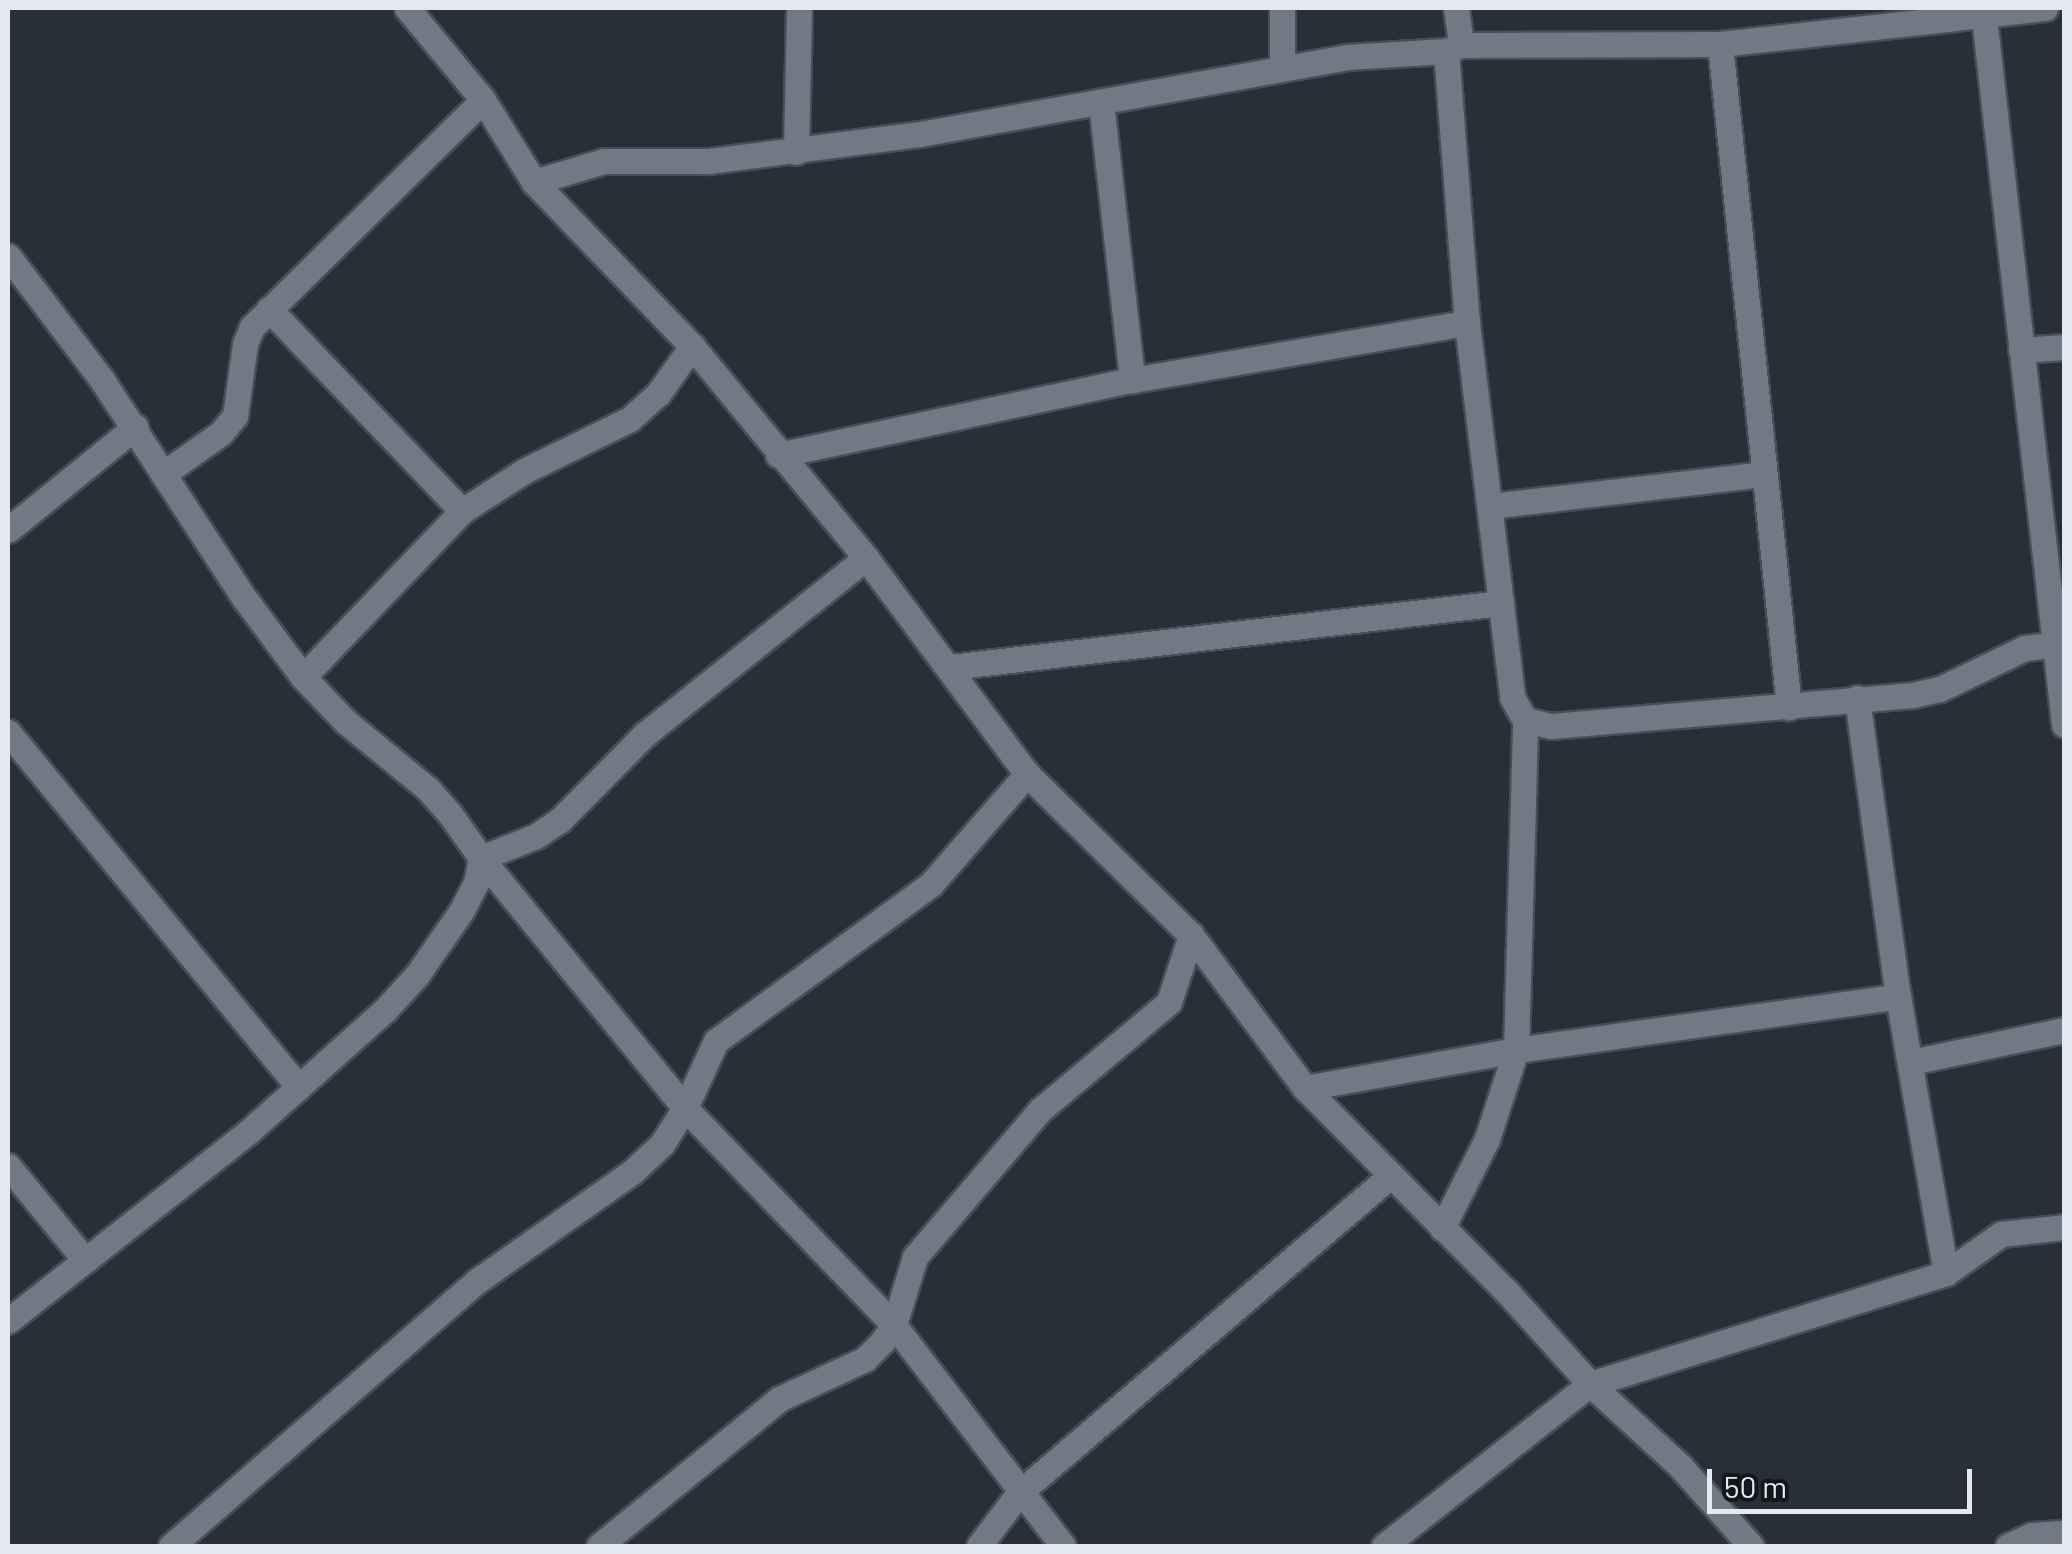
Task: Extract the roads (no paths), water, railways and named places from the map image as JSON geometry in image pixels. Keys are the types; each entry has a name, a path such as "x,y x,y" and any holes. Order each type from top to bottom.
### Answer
{"street":[{"path":"407,8 483,100 534,182 692,346 866,558 1027,774 1191,935 1305,1088 1590,1384 1680,1466 1751,1546"},
{"path":"796,152 799,8"},
{"path":"1282,8 1282,68"},
{"path":"1442,1228 1487,1139 1516,1050 1524,720 1512,697 1467,323 1454,48 1456,8"},
{"path":"534,182 604,160 709,161 796,152 1282,68 1454,48 1720,44 1826,20 1984,16 2045,8"},
{"path":"1984,16 2020,350 2060,643 2064,724"},
{"path":"1720,44 1788,707"},
{"path":"163,474 221,433 235,416 245,344 252,328 483,100"},
{"path":"1101,102 1132,380"},
{"path":"8,256 135,428 245,599 303,676 346,722 428,790 685,1108 894,1326 1063,1546"},
{"path":"269,309 462,510"},
{"path":"778,455 1132,380 1467,323"},
{"path":"303,676 462,510 524,471 630,419 658,394 692,346"},
{"path":"2020,350 2064,346"},
{"path":"8,530 135,428"},
{"path":"1491,506 1764,474"},
{"path":"481,858 536,836 560,820 644,735 866,558"},
{"path":"950,667 1501,603"},
{"path":"1524,720 1551,726 1788,707 1940,689 2008,654 2060,643"},
{"path":"1857,698 1898,996 1946,1273"},
{"path":"8,732 299,1087"},
{"path":"172,1546 477,1281 632,1172 662,1144 685,1108 716,1041 930,884 1027,774"},
{"path":"8,1321 299,1087 417,975 462,910 476,883 481,858"},
{"path":"599,1546 779,1399 864,1359 894,1326 915,1257 1040,1110 1169,1002 1191,935"},
{"path":"1305,1088 1516,1050 1898,996"},
{"path":"1911,1062 2064,1030"},
{"path":"8,1166 84,1260"},
{"path":"980,1546 1019,1493 1391,1175"},
{"path":"1384,1546 1590,1384 1946,1273 2001,1234 2064,1227"},
{"path":"2008,1546 2032,1535 2064,1533"}]}
